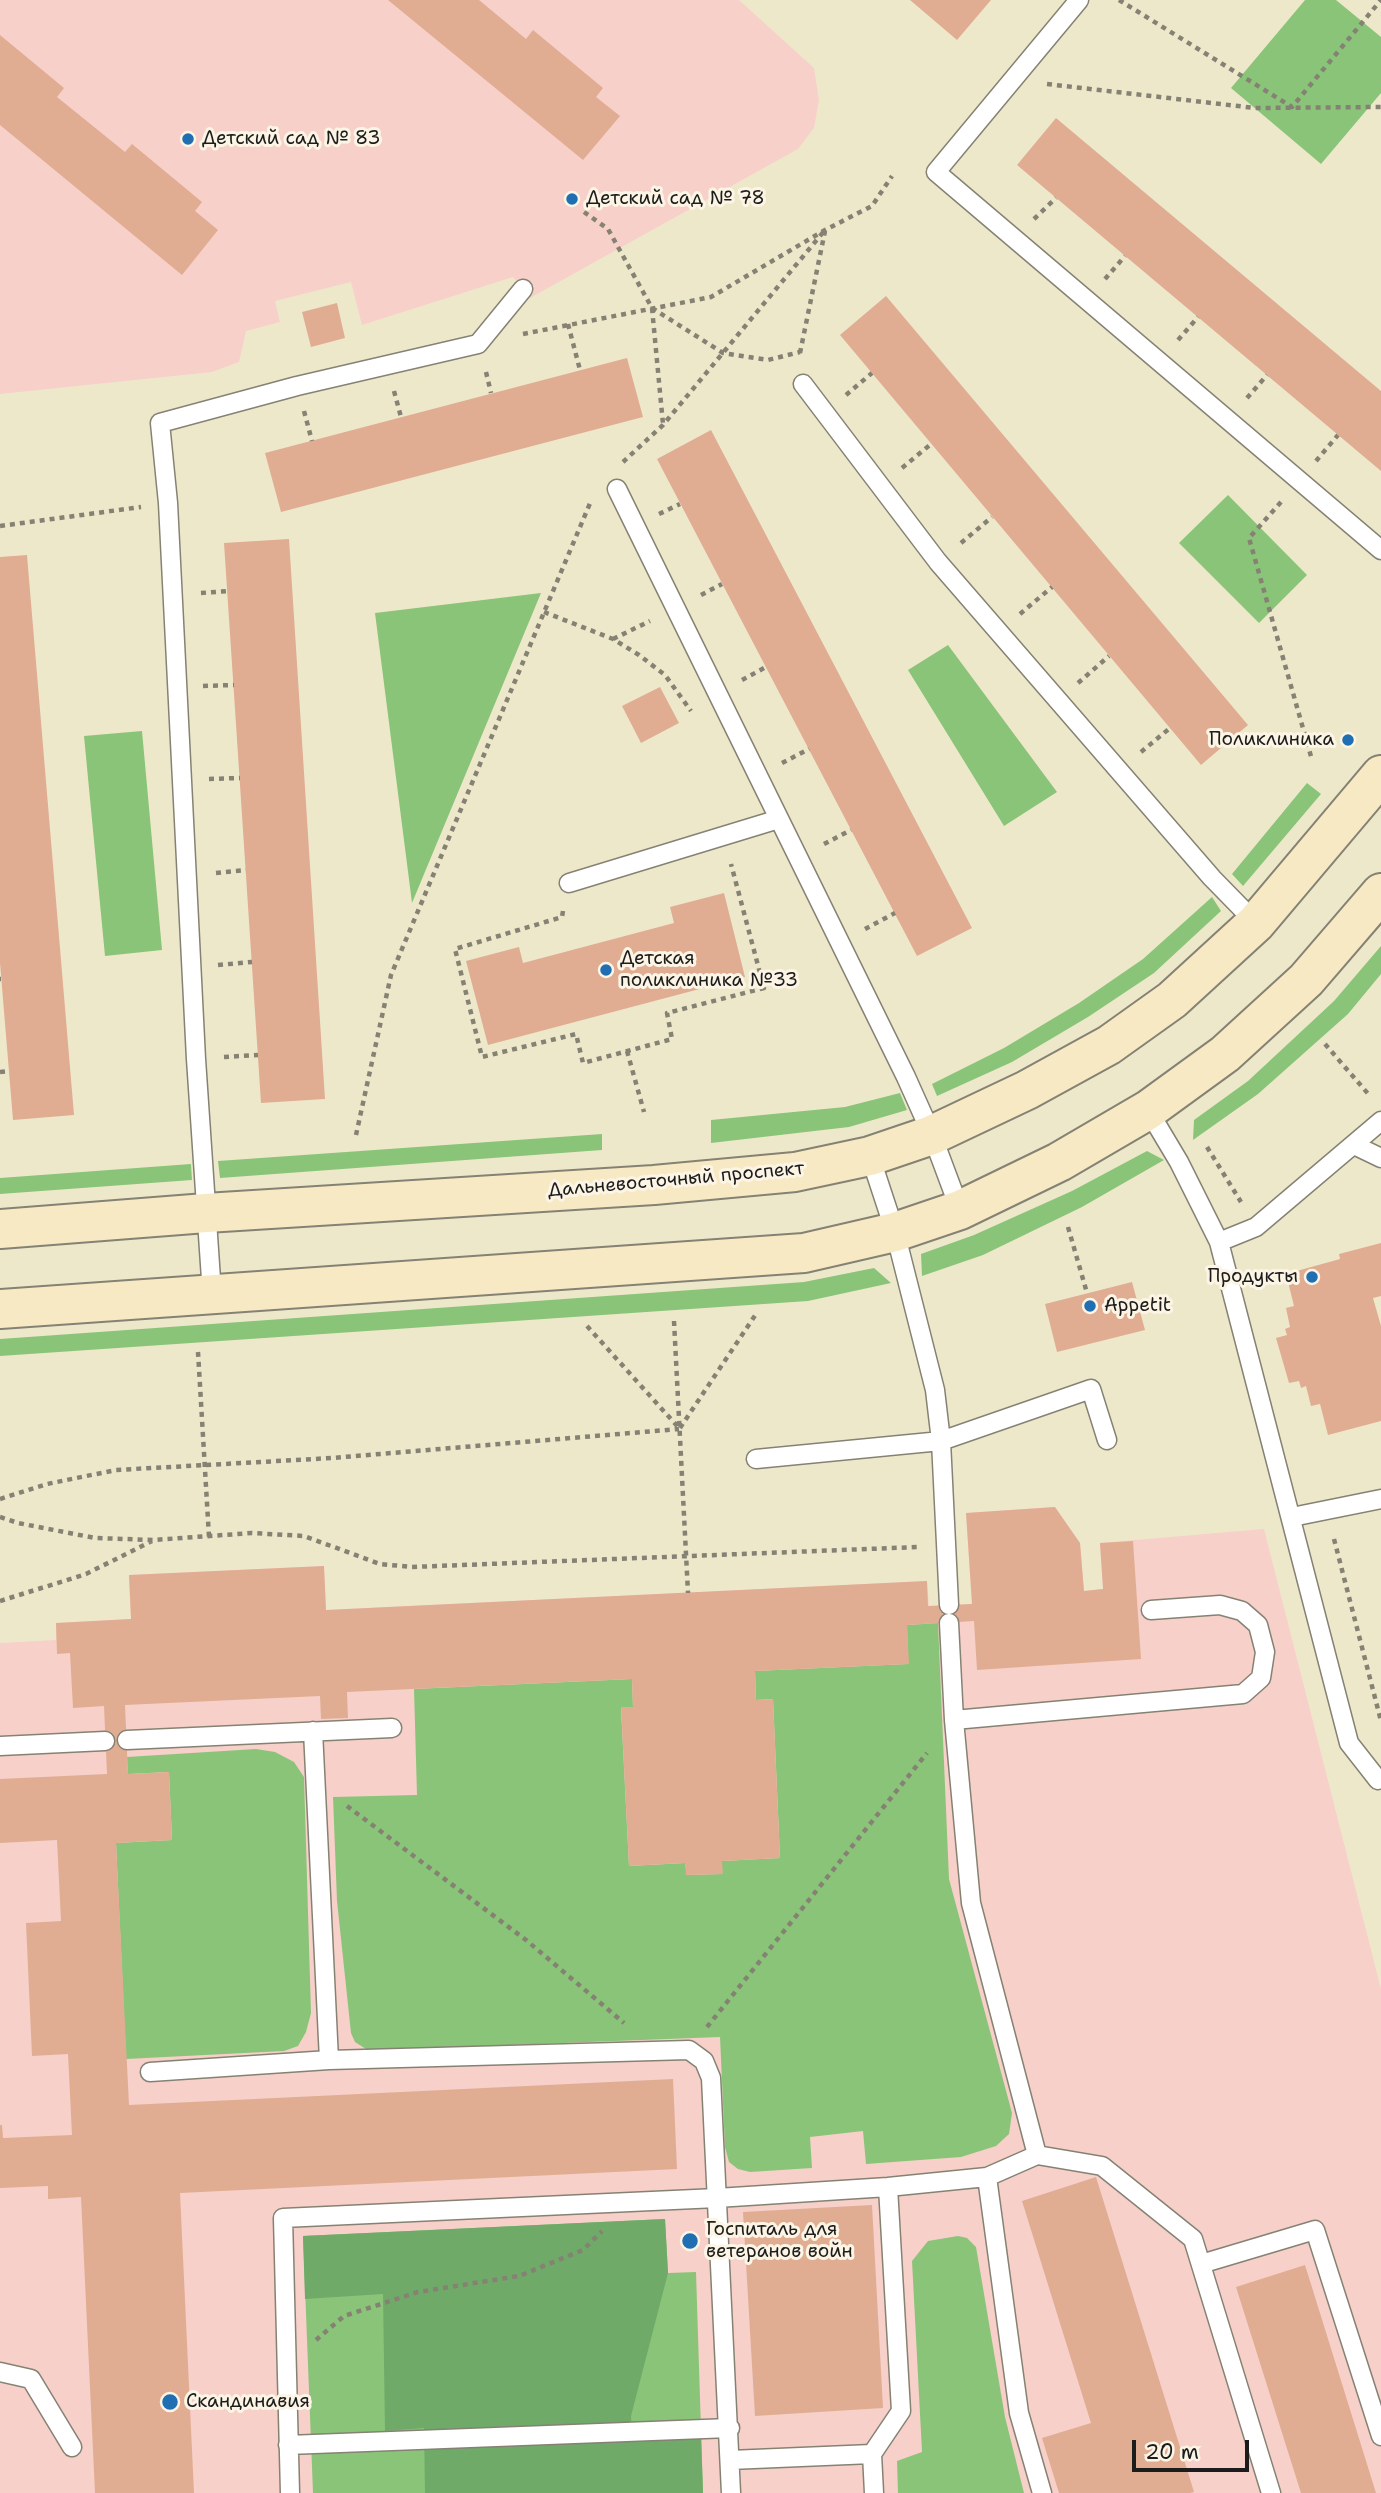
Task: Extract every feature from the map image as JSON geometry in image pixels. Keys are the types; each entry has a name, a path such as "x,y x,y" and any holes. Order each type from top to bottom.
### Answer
{"street":[{"name":"Дальневосточный проспект","path":"0,1229 680,1182 795,1172 870,1156 932,1135 1027,1090 1109,1045 1172,1000 1256,923 1381,775"},
{"path":"0,1310 804,1253 895,1232 960,1210 1059,1162 1148,1110 1225,1054 1306,980 1381,893"}],"lane":[{"path":"1079,0 936,172 1381,550"},
{"path":"212,1294 168,503 160,423 297,386 478,344 523,289"},
{"path":"803,384 938,562 1212,877 1256,923"},
{"path":"617,489 932,1135 960,1210"},
{"path":"569,883 779,819"},
{"path":"1148,1110 1179,1162 1219,1242 1349,1743 1380,1780"},
{"path":"1219,1242 1256,1227 1381,1121"},
{"path":"1354,1145 1381,1158"},
{"path":"870,1156 895,1232 935,1390 941,1440 954,1720 971,1903 1037,2155"},
{"path":"755,1459 941,1440 1091,1390 1107,1440"},
{"path":"1292,1517 1381,1499"},
{"path":"954,1720 1243,1694 1261,1678 1265,1651 1258,1625 1242,1611 1220,1605 1151,1610"},
{"path":"127,1740 392,1728"},
{"path":"313,1731 329,2060"},
{"path":"0,1746 105,1741"},
{"path":"150,2072 329,2060 689,2050 704,2061 711,2078 730,2428 731,2493"},
{"path":"290,2493 283,2218 717,2198 888,2187 987,2177 1037,2155 1102,2166 1193,2239 1271,2493"},
{"path":"987,2177 1019,2413 1042,2493"},
{"path":"874,2493 872,2454 901,2411 888,2187"},
{"path":"1201,2264 1315,2231 1381,2437"},
{"path":"0,2372 31,2379 72,2447"},
{"path":"288,2445 730,2428"},
{"path":"730,2460 872,2454"}],"path":[{"path":"1119,0 1292,107"},
{"path":"1292,107 1381,0"},
{"path":"1013,80 1255,108 1381,107"},
{"path":"478,344 711,297 825,230 872,206 892,176"},
{"path":"584,212 608,229 652,308 663,425"},
{"path":"800,352 825,230"},
{"path":"619,466 663,425 825,230"},
{"path":"652,308 723,353 768,360 800,352"},
{"path":"568,324 580,370"},
{"path":"800,352 811,365 803,384"},
{"path":"880,487 931,444"},
{"path":"1300,481 1249,538 1312,760"},
{"path":"356,1135 391,975 597,491"},
{"path":"0,526 168,503"},
{"path":"938,562 992,517"},
{"path":"999,632 1052,587"},
{"path":"613,639 676,608"},
{"path":"544,612 613,639 665,675 698,720 718,738 745,748"},
{"path":"1058,700 1109,656"},
{"path":"1119,770 1170,728"},
{"path":"569,883 562,917 455,949 482,1057 576,1034 583,1063 672,1039 667,1013 764,988 723,836"},
{"path":"1325,1044 1373,1100"},
{"path":"627,1051 644,1112"},
{"path":"0,1072 9,1071"},
{"path":"1205,1143 1256,1227"},
{"path":"1068,1227 1087,1293"},
{"path":"679,1429 756,1314"},
{"path":"674,1321 688,1593"},
{"path":"587,1326 679,1429"},
{"path":"198,1352 209,1537"},
{"path":"0,1499 47,1484 116,1470 332,1458 679,1429"},
{"path":"1326,1510 1381,1721"},
{"path":"0,1517 95,1538 153,1540 252,1533 304,1536 380,1564 412,1567 946,1546"},
{"path":"0,1601 86,1574 153,1540"},
{"path":"689,2050 954,1720"},
{"path":"315,1783 526,1940 656,2049"},
{"path":"286,2366 344,2316 418,2292 519,2276 583,2250 632,2202"}],"shaded area":[{"path":"0,0 739,0 814,68 819,100 814,128 798,149 530,298 513,277 362,325 351,282 275,301 280,322 246,331 239,362 212,372 0,394"},
{"name":"Госпиталь для ветеранов войн","path":"1055,1507 1080,1543 1084,1591 1103,1589 1100,1543 1264,1529 1381,1989 1381,2493 0,2493 0,1643 56,1640 56,1623 131,1619 129,1575 324,1566 326,1610 927,1581 929,1606 972,1604 966,1513"}],"green space":[{"path":"1305,0 1336,0 1381,37 1381,93 1321,164 1231,88"},
{"path":"1228,495 1307,575 1259,623 1179,543"},
{"path":"541,593 412,903 375,613"},
{"path":"948,645 1057,792 1004,826 908,670"},
{"path":"142,731 162,950 105,956 84,736"},
{"path":"1307,783 1321,794 1243,886 1232,874"},
{"path":"1212,897 1221,911 1154,973 1088,1017 1012,1062 937,1096 932,1084 1004,1048 1079,1003 1143,959"},
{"path":"1381,946 1381,974 1348,1014 1258,1094 1193,1140 1194,1120 1248,1081 1334,1001"},
{"path":"900,1093 907,1110 849,1127 711,1143 711,1120 845,1107"},
{"path":"602,1134 602,1150 220,1178 218,1161"},
{"path":"1147,1151 1164,1160 1082,1207 983,1255 922,1276 921,1254 974,1235 1072,1191"},
{"path":"191,1164 192,1180 0,1194 0,1178"},
{"path":"874,1268 891,1283 808,1301 0,1356 0,1339 804,1282"},
{"path":"938,1623 949,1879 1012,2113 1009,2134 996,2146 961,2157 866,2164 863,2131 810,2137 812,2168 750,2172 738,2169 729,2162 725,2147 720,2037 379,2050 366,2049 355,2042 351,2033 337,1901 333,1797 417,1795 414,1689 632,1679 633,1707 621,1708 629,1866 685,1863 687,1875 722,1874 722,1861 780,1858 773,1699 756,1700 755,1671 908,1664 907,1625"},
{"path":"256,1749 275,1752 294,1762 304,1777 311,2013 306,2032 298,2046 284,2051 126,2059 116,1843 172,1840 169,1772 128,1774 127,1757"},
{"path":"665,2219 668,2273 696,2272 703,2493 313,2493 303,2236"},
{"path":"665,2219 668,2273 631,2416 632,2437 701,2436 703,2493 425,2493 424,2428 385,2431 383,2294 305,2299 303,2236"},
{"path":"958,2236 967,2238 976,2247 1005,2417 1024,2493 898,2493 897,2461 922,2452 912,2261 928,2241"}],"building":[{"path":"388,0 479,0 526,39 533,30 603,88 596,97 620,116 583,160"},
{"path":"910,0 991,0 957,40"},
{"path":"0,35 64,88 57,97 125,152 132,144 202,202 195,211 218,230 182,275 0,125"},
{"path":"1056,118 1381,391 1381,471 1017,165"},
{"path":"886,296 1248,725 1201,765 840,335"},
{"path":"337,303 345,338 311,347 302,312"},
{"path":"627,358 643,417 281,512 265,453"},
{"path":"711,430 972,928 917,956 657,459"},
{"path":"289,539 325,1099 261,1103 224,543"},
{"path":"27,555 74,1115 13,1120 0,963 0,557"},
{"path":"660,687 679,723 641,743 622,706"},
{"name":"Детская поликлиника №33","path":"724,893 745,977 488,1045 466,961 519,947 523,963 674,923 670,907"},
{"path":"1381,1243 1381,1296 1373,1298 1381,1326 1381,1421 1328,1435 1320,1404 1311,1406 1306,1386 1301,1388 1299,1381 1289,1383 1276,1338 1287,1335 1285,1329 1290,1327 1286,1308 1294,1306 1286,1274 1340,1259 1339,1254"},
{"path":"1132,1282 1145,1330 1057,1352 1045,1304"},
{"path":"1055,1507 1080,1543 1084,1591 1103,1589 1100,1543 1133,1541 1141,1659 977,1670 974,1621 907,1625 909,1664 755,1671 756,1700 773,1699 780,1858 722,1861 723,1874 686,1875 685,1863 629,1866 621,1707 633,1707 632,1679 347,1692 348,1718 321,1719 320,1696 125,1705 128,1774 169,1772 172,1840 116,1843 129,2105 673,2079 677,2169 180,2193 194,2493 95,2493 81,2197 48,2199 48,2186 0,2188 0,2125 3,2138 72,2135 68,2054 32,2056 26,1923 61,1921 57,1840 0,1843 0,1779 107,1774 104,1706 73,1708 70,1653 57,1654 56,1623 131,1619 129,1575 324,1566 326,1610 927,1581 928,1606 972,1604 966,1513"},
{"path":"1096,2177 1194,2492 1059,2493 1042,2438 1091,2423 1022,2201"},
{"path":"872,2205 883,2408 755,2416 743,2212"},
{"path":"1305,2265 1376,2493 1301,2493 1236,2287"}],"place":[{"name":"Детский сад № 83","path":"188,139"},
{"name":"Детский сад № 78","path":"572,199"},
{"name":"Поликлиника","path":"1348,740"},
{"name":"Детская поликлиника №33","path":"606,970"},
{"name":"Продукты","path":"1312,1277"},
{"name":"Appetit","path":"1090,1306"},
{"name":"Госпиталь для ветеранов войн","path":"690,2241"},
{"name":"Скандинавия","path":"170,2402"}]}
